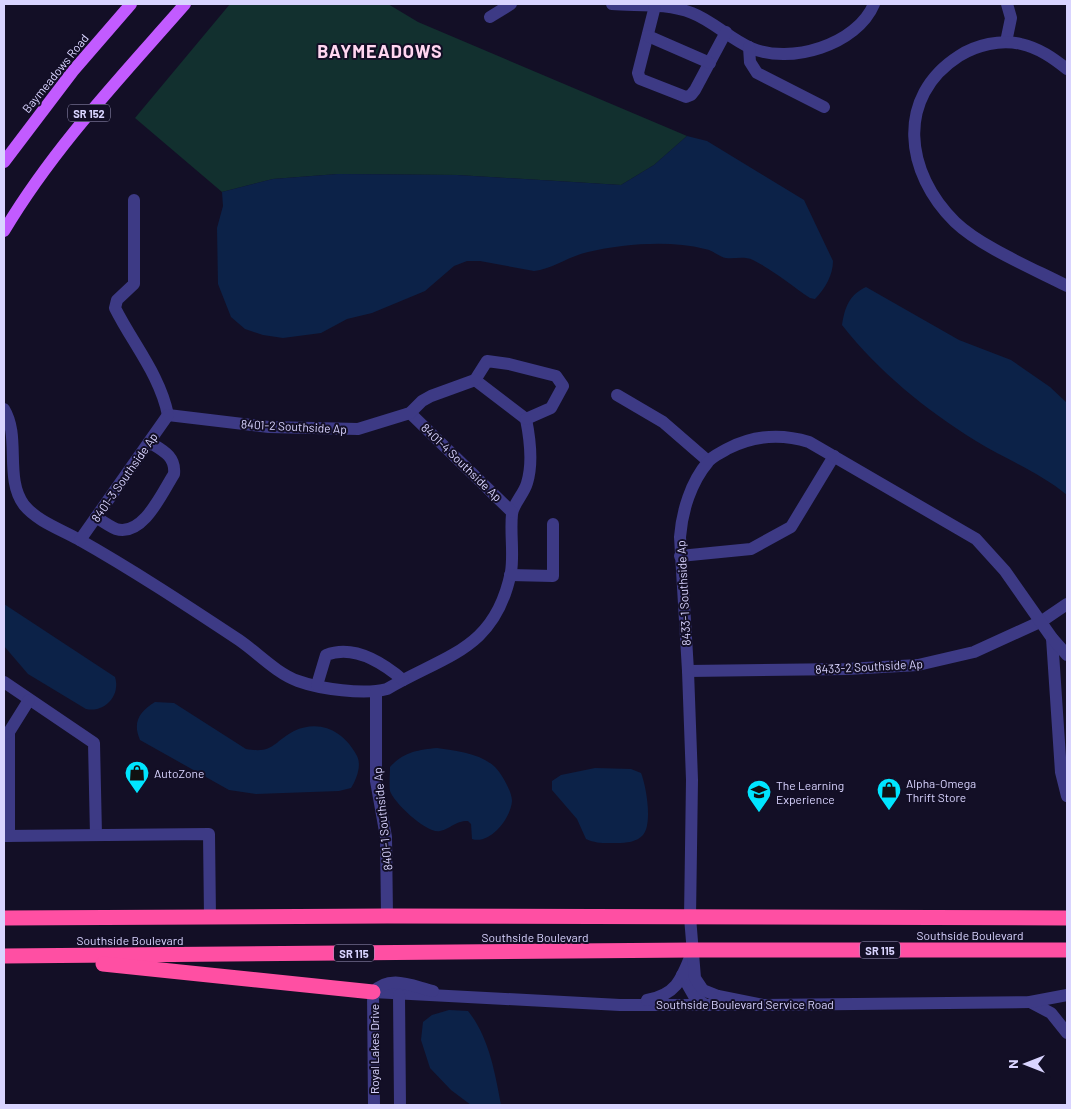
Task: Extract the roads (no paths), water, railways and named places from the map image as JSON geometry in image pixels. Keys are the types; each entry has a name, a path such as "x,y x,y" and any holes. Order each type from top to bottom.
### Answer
{"highway":[{"name":"Southside Boulevard","path":"4,918 387,916 1067,918"},
{"name":"Southside Boulevard","path":"10,956 692,950 1067,950"},
{"path":"10,956 213,974 373,992"}],"main road":[{"name":"Baymeadows Road","path":"4,162 55,94 131,4"},
{"name":"SR 152","path":"4,231 54,156 99,99 185,4"}],"street":[{"path":"490,17 511,4"},
{"path":"612,4 655,6 691,12 749,47 775,54 816,48 853,30 864,20 874,4"},
{"path":"1006,42 1011,18 1007,4"},
{"path":"655,6 639,67 640,79 686,97 692,95 726,32"},
{"path":"648,36 710,63"},
{"path":"1067,69 1035,48 1006,42 966,52 942,67 935,74 924,93 916,115 915,152 926,183 955,222 988,245 1067,286"},
{"path":"749,47 750,62 757,74 824,107"},
{"path":"134,200 136,276 134,284 117,300 115,308 157,380 164,396 168,415"},
{"path":"4,410 13,448 14,478 23,503 30,512 80,540 216,625 257,652 286,676 317,685 376,692 387,689 455,654 474,642 488,629 494,618 510,576 512,512 527,483 530,470 526,419 475,380 487,361 508,364 556,376 562,386 556,401 551,408 526,419"},
{"name":"8401-2 Southside Ap","path":"168,415 269,427 349,429 376,426 410,413 422,401 431,396 475,380"},
{"path":"617,395 663,422 708,461"},
{"name":"8401-4 Southside Ap","path":"410,413 512,512"},
{"name":"8401-3 Southside Ap","path":"80,540 168,415"},
{"name":"8433-1 Southside Ap","path":"763,1005 718,996 704,990 695,978 692,950 690,917 692,780 688,671 680,556 681,522 691,491 708,461 740,442 772,436 785,436 809,442 976,539 1005,571 1042,621 1052,638 1067,655"},
{"path":"96,517 117,529 132,529 141,525 174,474 175,468 170,455 149,442"},
{"path":"680,556 751,549 791,527 834,456"},
{"path":"510,576 553,576 553,524"},
{"name":"8433-2 Southside Ap","path":"688,671 918,666 974,652 1042,621 1067,604"},
{"name":"8433-1 Southside Ap","path":"1052,638 1062,688 1060,772 1067,796"},
{"path":"317,685 326,655 337,650 351,651 385,665 403,680"},
{"path":"4,682 94,743 96,835"},
{"name":"8401-1 Southside Ap","path":"376,692 376,781 384,817 387,916"},
{"path":"29,700 6,733 7,836 209,834 210,917"},
{"path":"620,1005 662,997 671,991 682,975 692,950"},
{"path":"682,975 694,996 705,1005"},
{"name":"Southside Boulevard Service Road","path":"373,992 380,984 390,982 460,998"},
{"name":"Southside Boulevard Service Road","path":"373,992 399,995 620,1005 1030,1002 1067,995"},
{"name":"Royal Lakes Drive","path":"373,992 374,1105"},
{"name":"Royal Lakes Drive","path":"399,995 400,1105"},
{"path":"1030,1002 1050,1013 1067,1033"}],"water":[{"path":"687,136 707,141 804,200 833,261 828,282 815,299 810,298 768,268 750,259 726,258 708,250 691,246 662,244 631,245 588,252 548,268 534,271 480,261 467,261 454,266 425,291 372,313 347,319 321,333 283,338 263,335 245,329 231,317 218,284 217,228 223,206 222,192 273,179 338,174 457,175 621,185 654,165"},
{"path":"866,287 959,340 1011,360 1050,387 1067,403 1067,495 1046,480 987,448 939,416 904,389 871,358 842,325 849,302 860,290"},
{"path":"4,604 115,677 116,691 110,702 93,710 86,709 28,674 4,646"},
{"path":"155,702 174,703 246,749 262,750 273,746 294,731 313,726 322,727 338,734 352,747 359,764 356,777 351,788 339,791 256,794 229,790 140,740 137,722 145,709"},
{"path":"437,748 468,753 489,762 501,774 512,797 511,808 504,822 486,838 472,839 471,824 468,821 459,822 440,831 427,828 404,810 390,791 390,767 395,762 411,753"},
{"path":"595,768 631,769 641,773 645,786 648,822 643,835 635,841 609,843 586,839 577,819 552,790 552,781 561,775"},
{"path":"449,1010 468,1011 475,1021 490,1056 501,1105 471,1105 451,1090 430,1068 421,1040 423,1022 432,1015"}],"place":[{"name":"AutoZone","path":"137,794"},
{"name":"Alpha-Omega Thrift Store","path":"889,811"},
{"name":"The Learning Experience","path":"759,813"}],"district":[{"name":"BAYMEADOWS","path":"380,51"}]}
